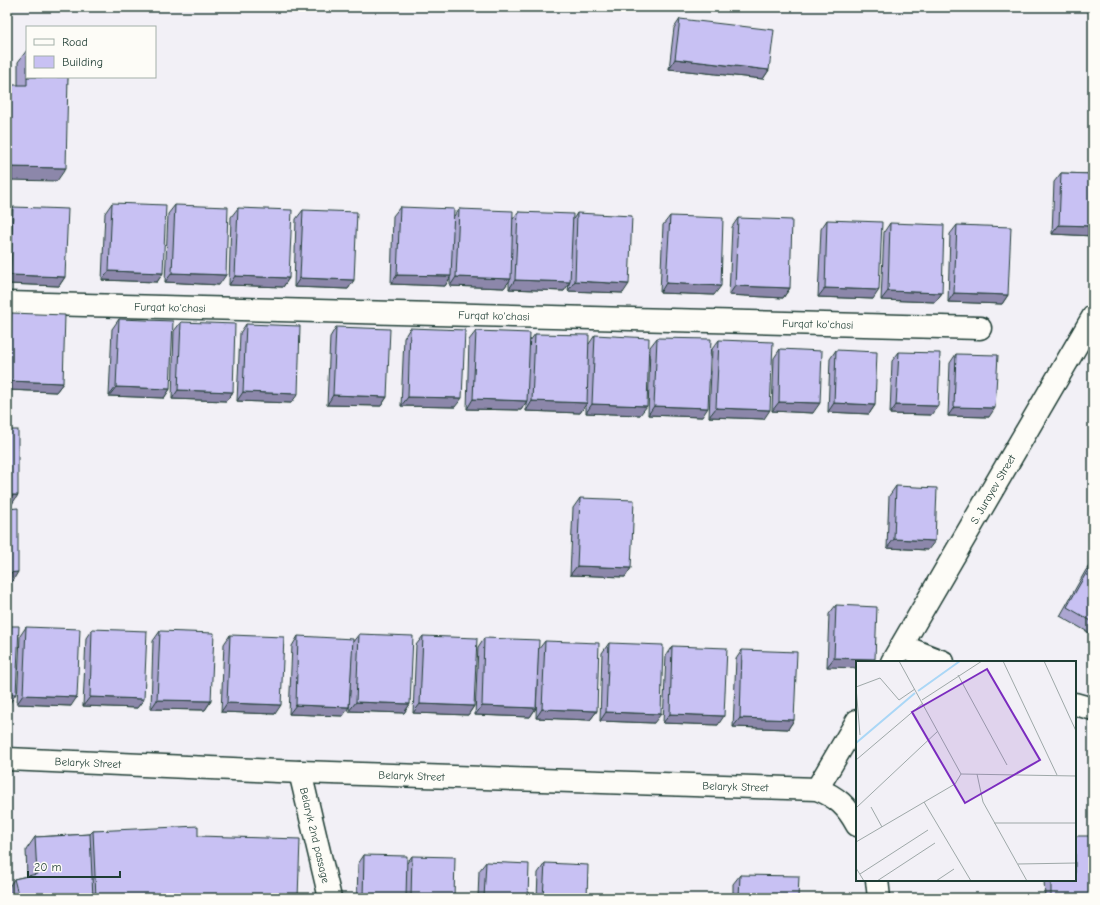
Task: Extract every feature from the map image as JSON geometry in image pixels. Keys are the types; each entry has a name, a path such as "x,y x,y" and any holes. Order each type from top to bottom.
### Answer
{"street":[{"name":"Furqat ko'chasi","path":"7,303 980,328"},
{"name":"S. Jurayev Street","path":"897,654 1093,317"},
{"path":"897,654 937,661"},
{"path":"1076,704 1093,709"},
{"path":"856,723 817,789 832,795 844,806 856,824"},
{"name":"Belaryk Street","path":"7,759 300,772 817,789"},
{"name":"Belaryk 2nd passage","path":"300,772 330,898"},
{"path":"877,881 879,898"}],"building":[{"path":"680,19 774,30 769,70 675,59"},
{"path":"27,78 68,78 66,168 7,167 7,85 27,85"},
{"path":"1061,173 1093,174 1093,226 1059,225"},
{"path":"112,203 166,205 163,273 109,271"},
{"path":"175,205 228,207 226,275 172,273"},
{"path":"13,207 68,209 65,277 11,275"},
{"path":"400,207 454,209 451,276 397,275"},
{"path":"238,208 292,210 289,278 235,276"},
{"path":"459,209 513,211 511,279 456,277"},
{"path":"303,210 357,212 354,280 300,278"},
{"path":"518,212 573,214 570,282 515,280"},
{"path":"577,213 632,216 629,284 575,281"},
{"path":"670,216 723,218 721,286 666,283"},
{"path":"738,218 792,220 790,288 735,286"},
{"path":"827,220 882,222 879,290 825,288"},
{"path":"890,223 944,225 942,293 888,291"},
{"path":"957,225 1011,227 1008,295 954,293"},
{"path":"11,313 65,315 63,383 8,381"},
{"path":"119,319 173,321 170,389 116,387"},
{"path":"181,322 235,324 233,392 178,390"},
{"path":"246,324 300,326 298,394 243,392"},
{"path":"336,327 390,329 387,397 333,395"},
{"path":"410,328 465,330 462,398 408,397"},
{"path":"476,331 530,333 527,401 473,399"},
{"path":"535,334 589,335 587,403 532,401"},
{"path":"595,335 649,338 647,406 592,404"},
{"path":"657,338 711,339 708,408 654,406"},
{"path":"719,340 773,342 770,410 716,408"},
{"path":"780,349 822,351 820,403 779,402"},
{"path":"836,350 877,352 875,405 834,403"},
{"path":"899,352 940,353 938,406 896,405"},
{"path":"956,354 998,355 995,408 954,407"},
{"path":"7,430 18,430 18,495 7,495"},
{"path":"896,486 937,488 935,541 894,539"},
{"path":"580,498 634,500 631,568 577,566"},
{"path":"18,508 18,572 7,573 7,509"},
{"path":"1093,561 1093,622 1067,607"},
{"path":"836,605 877,607 875,659 834,658"},
{"path":"7,626 19,626 16,694 7,694"},
{"path":"26,627 80,629 77,697 23,695"},
{"path":"92,629 147,631 144,699 90,697"},
{"path":"160,631 214,633 211,701 157,700"},
{"path":"359,634 413,636 410,704 356,702"},
{"path":"230,635 284,637 281,705 227,703"},
{"path":"298,636 353,639 349,707 296,705"},
{"path":"423,636 477,638 474,706 420,704"},
{"path":"484,638 539,640 536,708 482,706"},
{"path":"545,641 599,643 597,711 542,709"},
{"path":"609,643 663,645 661,714 606,712"},
{"path":"672,646 727,648 724,716 670,714"},
{"path":"742,650 797,652 794,720 740,718"},
{"path":"198,826 198,836 300,839 298,898 96,898 93,831"},
{"path":"90,834 93,898 19,898 14,879 37,874 35,837"},
{"path":"1076,836 1093,836 1093,898 1051,898 1051,881 1076,881"},
{"path":"364,855 407,856 406,898 363,898"},
{"path":"412,856 455,857 454,898 411,898"},
{"path":"486,862 529,864 528,898 484,898"},
{"path":"545,863 588,865 587,898 543,898"},
{"path":"740,875 799,876 798,898 739,898"}]}
